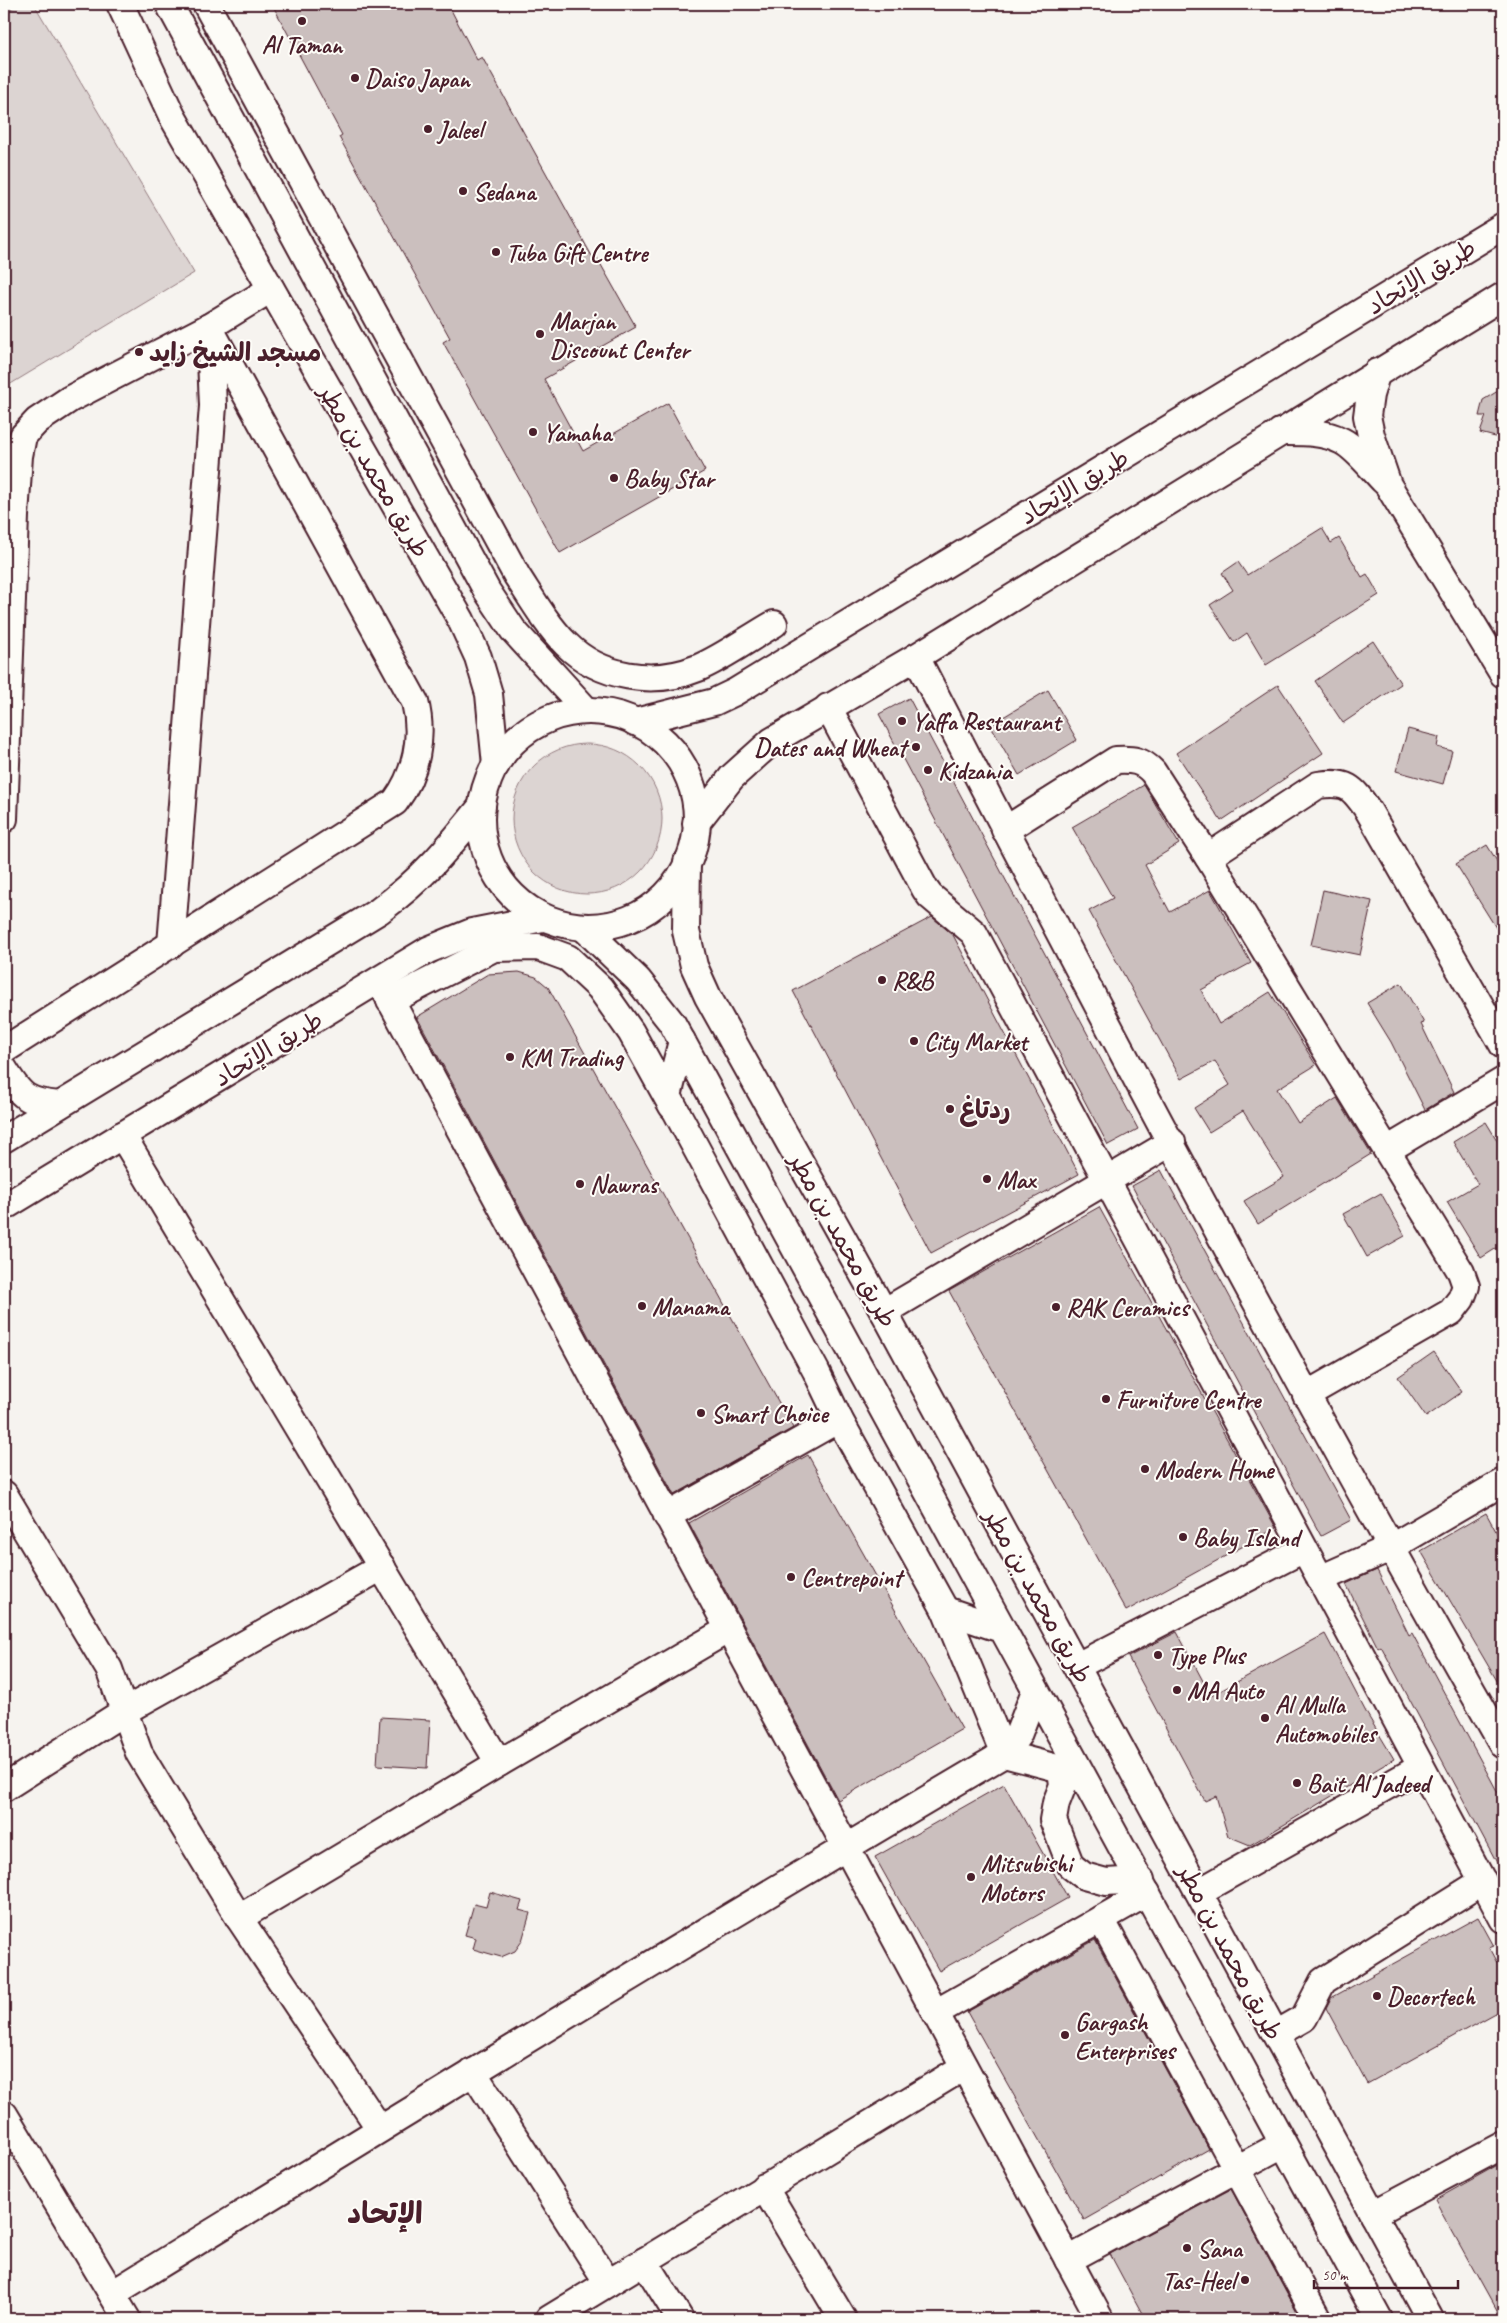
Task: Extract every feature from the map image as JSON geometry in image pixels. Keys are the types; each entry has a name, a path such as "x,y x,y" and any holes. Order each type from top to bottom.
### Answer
{"street":[{"name":"طريق محمد بن مطر","path":"120,4 172,116 461,620 478,657 489,694 496,765"},
{"name":"طريق محمد بن مطر","path":"169,4 488,591 512,630 587,711"},
{"path":"183,30 210,9 517,576 548,622 567,645 594,664 624,675 662,677 681,674 699,667 774,624"},
{"path":"219,98 249,82"},
{"path":"269,187 298,171"},
{"name":"طريق اﻹتحاد","path":"635,722 714,702 735,692 1503,226"},
{"path":"306,254 335,239"},
{"path":"4,819 15,516 19,456 24,436 37,421 70,399 209,327 271,289"},
{"path":"696,823 732,777 772,741 828,706 916,657 1503,296"},
{"path":"342,320 371,305"},
{"path":"171,945 213,406 209,327"},
{"path":"4,1050 395,802 406,786 418,743 420,720 415,702 209,327"},
{"path":"378,386 405,370"},
{"path":"1377,372 1370,395 1367,416 1371,436 1388,485 1503,674"},
{"path":"1280,432 1328,435 1344,442 1388,485"},
{"path":"421,467 450,452"},
{"path":"488,591 517,576"},
{"path":"916,657 1005,830 1306,1396 1390,1548 1503,1745"},
{"path":"828,706 925,889 930,896 974,933 1503,1919"},
{"path":"587,711 612,714 635,722 656,735 674,753 687,774 694,798 696,823 692,850 688,862 674,885 656,903 634,917 618,923 584,928 543,918 524,906 507,890 494,872 486,850 482,828 482,806 485,792 496,765 525,732 565,714 587,711"},
{"path":"1005,830 1116,760 1132,759 1145,763 1153,772 1208,857 1460,1272 1466,1286 1461,1299 1451,1312 1306,1396"},
{"path":"1208,857 1318,784 1334,783 1348,786 1356,793 1368,810 1503,1045"},
{"path":"4,1139 392,902 437,862 482,806"},
{"name":"طريق محمد بن مطر","path":"688,862 686,931 694,966 708,997 884,1312 1430,2319"},
{"name":"طريق اﻹتحاد","path":"4,1207 122,1136 385,991 428,950 472,932 543,918"},
{"name":"طريق محمد بن مطر","path":"584,928 649,992 682,1041 1379,2319"},
{"path":"1004,1754 945,1610 839,1419 816,1371 631,1032 600,988 568,958 538,947 494,948 385,991 1100,2319"},
{"path":"677,1115 668,1096 682,1041"},
{"path":"4,1069 19,1092 36,1103 59,1106"},
{"path":"1386,1150 1503,1081"},
{"path":"122,1136 500,1762"},
{"path":"884,1312 1172,1142"},
{"path":"816,1371 849,1347"},
{"path":"667,1516 839,1419"},
{"path":"1320,1579 1390,1548 1503,1482"},
{"path":"4,1494 109,1670 126,1711 139,1753 239,1918 380,2129"},
{"path":"1077,1666 1304,1549"},
{"path":"4,1788 126,1711 382,1566"},
{"path":"945,1610 1001,1629"},
{"path":"239,1918 500,1762 729,1629"},
{"path":"112,2294 473,2072 1004,1754 1018,1735 1035,1691"},
{"path":"1004,1754 1060,1769 1086,1784"},
{"path":"1199,1892 1421,1767"},
{"path":"1060,1769 1063,1785 1056,1803 1053,1820 1071,1866 1084,1876 1106,1882 1144,1886"},
{"path":"1276,2034 1304,2018 1323,1981 1483,1881"},
{"path":"935,2013 1101,1919 1144,1886"},
{"path":"1101,1919 1318,2319"},
{"path":"549,2319 764,2186 964,2066"},
{"path":"473,2072 608,2283"},
{"path":"4,2114 127,2319"},
{"path":"1068,2260 1283,2144"},
{"path":"1373,2214 1503,2145"},
{"path":"764,2186 843,2319"},
{"path":"644,2261 680,2319"}],"shaded area":[{"path":"19,4 34,4 194,273 4,388 4,13"},
{"path":"587,744 602,745 616,750 629,756 640,766 650,777 656,790 661,804 661,834 656,848 650,861 640,872 629,882 616,888 602,893 587,894 572,893 558,888 545,882 534,872 524,861 518,848 513,834 512,819 513,804 518,790 524,777 534,766 545,756 558,750 572,745"}],"building":[{"path":"272,4 448,4 477,60 482,57 593,258 596,256 636,327 544,379 583,451 668,403 705,471 560,553 443,342 450,338 339,137 342,135"},
{"path":"1503,388 1503,439 1480,433 1486,416 1479,416 1483,400"},
{"path":"1322,528 1331,543 1339,538 1362,577 1367,574 1379,595 1266,665 1247,633 1234,642 1210,605 1233,590 1222,573 1238,562 1247,575"},
{"path":"1373,641 1401,684 1343,723 1315,681"},
{"path":"1278,685 1323,753 1221,821 1176,753"},
{"path":"1048,690 1077,740 1019,775 990,725"},
{"path":"909,698 1138,1129 1108,1145 879,714"},
{"path":"1408,729 1439,737 1437,747 1452,751 1443,784 1396,771"},
{"path":"1144,785 1179,844 1145,865 1170,912 1210,890 1251,963 1201,990 1219,1024 1270,992 1316,1065 1277,1089 1298,1123 1337,1098 1371,1154 1258,1224 1244,1201 1284,1177 1243,1111 1209,1132 1194,1108 1230,1085 1215,1061 1181,1079 1089,911 1113,898 1072,827"},
{"path":"1487,845 1503,871 1503,939 1456,864"},
{"path":"1323,890 1372,901 1360,955 1311,945"},
{"path":"932,917 953,935 1079,1174 931,1253 793,991"},
{"path":"519,972 536,977 548,987 793,1428 674,1495 417,1017 488,974"},
{"path":"1401,983 1424,1023 1421,1024 1454,1092 1425,1110 1391,1042 1367,1003"},
{"path":"1486,1122 1503,1150 1503,1244 1481,1258 1447,1202 1478,1184 1453,1142"},
{"path":"1161,1170 1351,1520 1321,1536 1132,1186"},
{"path":"1381,1193 1405,1236 1367,1257 1343,1214"},
{"path":"1099,1207 1276,1528 1126,1611 949,1291"},
{"path":"1434,1352 1462,1392 1426,1417 1398,1377"},
{"name":"Centrepoint","path":"808,1455 962,1729 838,1800 689,1523"},
{"path":"1486,1513 1503,1544 1503,1691 1421,1551"},
{"path":"1377,1570 1409,1635 1412,1633 1503,1802 1503,1874 1381,1646 1378,1648 1346,1584"},
{"path":"1177,1632 1211,1696 1325,1634 1367,1714 1394,1759 1250,1845 1228,1836 1216,1796 1205,1801 1128,1657"},
{"path":"380,1717 430,1720 427,1768 377,1765"},
{"name":"Mitsubishi Motors","path":"1004,1784 1068,1898 939,1971 875,1857"},
{"path":"490,1892 522,1901 519,1910 530,1913 522,1941 515,1951 501,1957 473,1949 476,1938 465,1935 474,1904 486,1907"},
{"name":"Decortech","path":"1478,1917 1494,1946 1489,1948 1503,1974 1503,2009 1367,2084 1326,2008 1331,1998"},
{"name":"Gargash Enterprises","path":"1095,1940 1209,2149 1084,2220 967,2012"},
{"path":"1503,2162 1503,2319 1501,2319 1435,2200"},
{"name":"Sana","path":"1231,2189 1301,2319 1145,2319 1110,2254"}],"place":[{"name":"Al Taman","path":"302,21"},
{"name":"Daiso Japan","path":"355,78"},
{"name":"Jaleel","path":"428,129"},
{"name":"Sedana","path":"463,191"},
{"name":"Tuba Gift Centre","path":"496,252"},
{"name":"Marjan Discount Center","path":"540,334"},
{"name":"مسجد الشيخ زايد","path":"139,352"},
{"name":"Yamaha","path":"533,432"},
{"name":"Baby Star","path":"614,478"},
{"name":"Yaffa Restaurant","path":"902,721"},
{"name":"Dates and Wheat","path":"916,747"},
{"name":"Kidzania","path":"928,770"},
{"name":"R&B","path":"882,980"},
{"name":"City Market","path":"914,1041"},
{"name":"KM Trading","path":"510,1057"},
{"name":"ردتاغ","path":"950,1109"},
{"name":"Max","path":"987,1179"},
{"name":"Nawras","path":"580,1184"},
{"name":"Manama","path":"642,1306"},
{"name":"RAK Ceramics","path":"1056,1307"},
{"name":"Furniture Centre","path":"1106,1399"},
{"name":"Smart Choice","path":"701,1413"},
{"name":"Modern Home","path":"1145,1469"},
{"name":"Baby Island","path":"1183,1537"},
{"name":"Centrepoint","path":"791,1577"},
{"name":"Type Plus","path":"1158,1655"},
{"name":"MA Auto","path":"1177,1690"},
{"name":"Al Mulla Automobiles","path":"1265,1718"},
{"name":"Bait Al Jadeed","path":"1297,1783"},
{"name":"Mitsubishi Motors","path":"971,1877"},
{"name":"Decortech","path":"1377,1996"},
{"name":"Gargash Enterprises","path":"1065,2035"},
{"name":"Sana","path":"1187,2248"},
{"name":"Tas-Heel","path":"1245,2280"}],"district":[{"name":"اﻹتحاد","path":"385,2213"}]}
